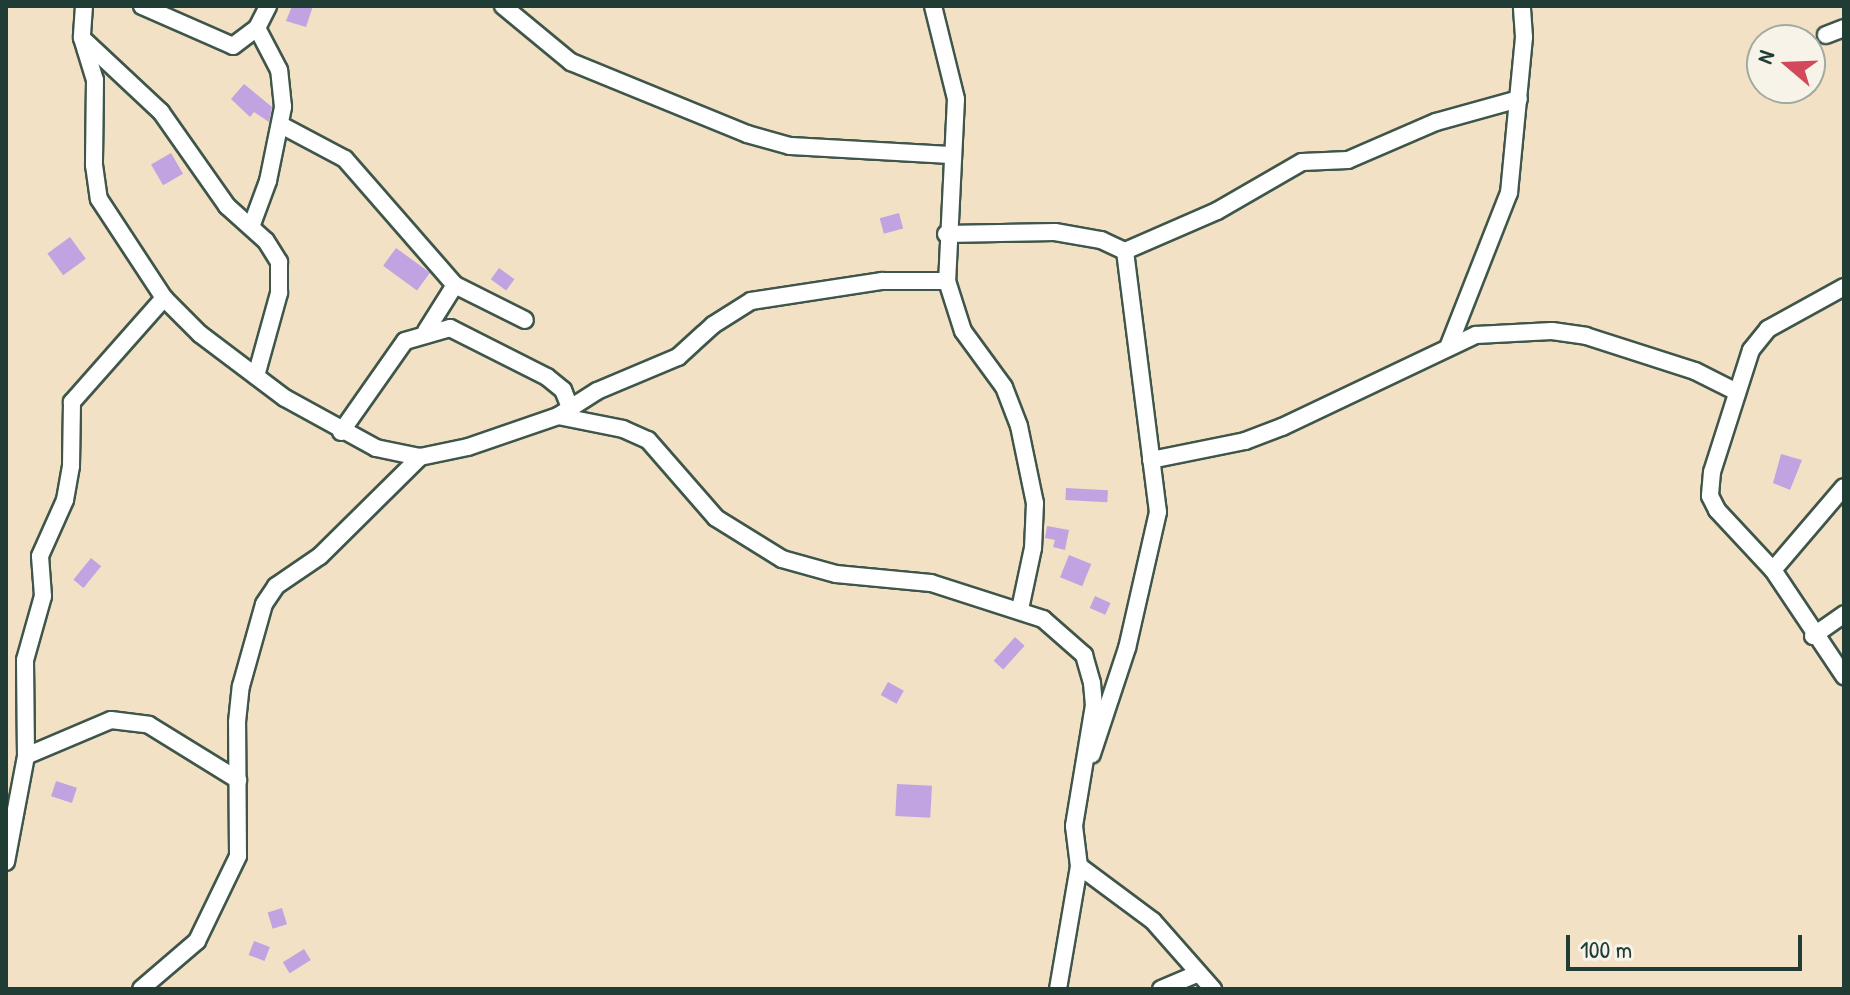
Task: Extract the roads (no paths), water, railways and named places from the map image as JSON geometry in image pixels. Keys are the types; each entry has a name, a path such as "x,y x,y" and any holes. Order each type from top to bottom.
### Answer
{"street":[{"path":"142,6 233,46 257,28 268,6"},
{"path":"503,6 571,62 747,134 790,146 951,155"},
{"path":"933,6 956,99 946,234 947,281 963,331 1004,387 1019,426 1035,503 1033,548 1020,609"},
{"path":"1449,345 1509,193 1519,99 1522,6"},
{"path":"80,8 82,38 95,80 94,165 99,199 164,298 256,376 341,432 376,448 420,457 468,447 564,411 678,357 713,325 751,301 882,281 947,281"},
{"path":"251,227 281,125 279,70 257,28"},
{"path":"1826,35 1844,28"},
{"path":"82,38 161,112 227,206 251,227 279,262 279,293 256,376"},
{"path":"946,234 1055,232 1101,240 1125,251 1217,211 1302,162 1348,160 1436,122 1519,99"},
{"path":"281,125 345,159 455,285 525,320"},
{"path":"1080,786 1108,715 1158,512 1125,251"},
{"path":"426,331 455,285"},
{"path":"1844,287 1768,329 1751,350 1712,472 1710,496 1717,510 1773,570 1813,636 1844,676"},
{"path":"6,862 26,756 23,672 43,596 40,556 65,500 71,466 72,402 164,298"},
{"path":"341,432 405,341 426,331 450,328 547,377 563,390 564,411"},
{"path":"1151,460 1245,441 1282,427 1348,400 1449,345 1476,335 1518,332 1586,336 1695,371 1737,392"},
{"path":"564,411 648,440 716,518 782,559 836,574 931,583 1020,609 1071,639 1084,655 1094,705 1074,826 1079,866 1058,989"},
{"path":"141,989 197,941 238,856 241,686 264,604 276,586 320,556 420,457"},
{"path":"1773,570 1844,487"},
{"path":"1813,636 1844,614"},
{"path":"26,756 111,720 149,725 238,780"},
{"path":"1079,866 1153,921 1213,989"},
{"path":"1161,989 1197,974"}]}
